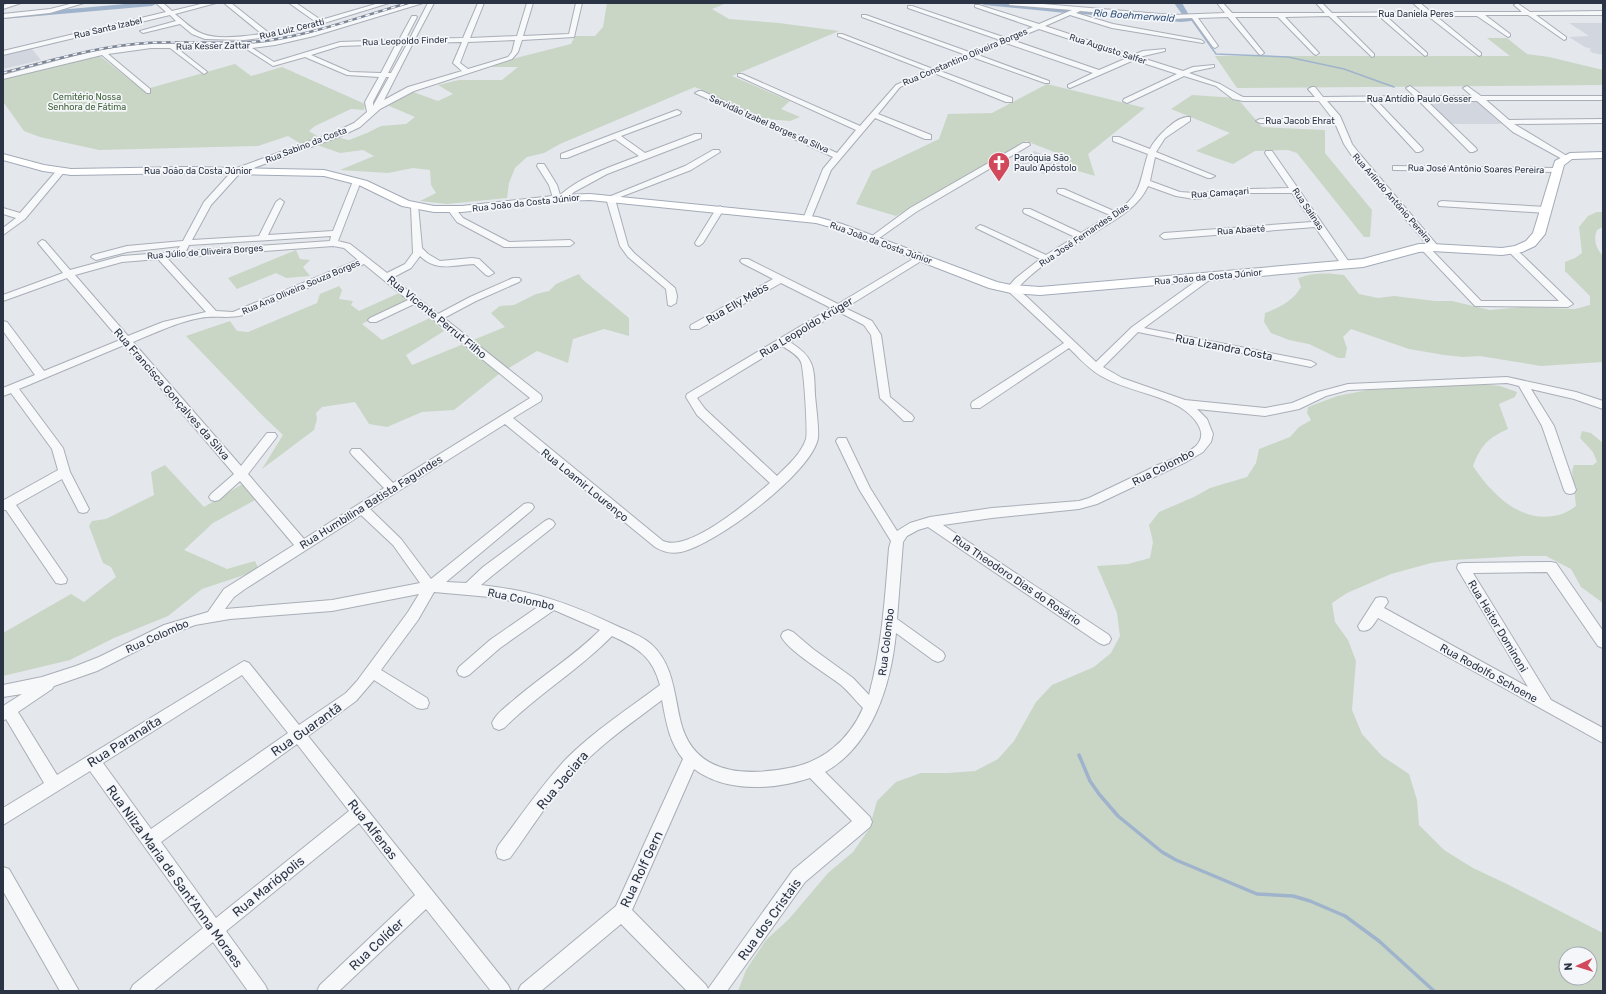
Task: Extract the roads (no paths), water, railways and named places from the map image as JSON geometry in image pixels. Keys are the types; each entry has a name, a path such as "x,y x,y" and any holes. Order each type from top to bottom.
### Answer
{"main road":[{"path":"1564,158 1578,155 1603,155"},
{"name":"Rua João da Costa Júnior","path":"3,157 61,171 95,173 173,170 237,170 324,173 357,180 395,200 415,207 452,210 560,198 610,198 807,219 838,226 980,281 1011,289 1027,291 1058,290 1375,262 1410,250 1429,247 1493,251 1512,250 1525,247 1535,241 1539,234 1556,170 1559,163 1564,158"}],"street":[{"path":"3,6 18,3"},
{"path":"3,16 50,11 81,3"},
{"name":"Rua Luiz Ceratti","path":"159,3 193,32 205,37 244,38 268,35 321,23 386,3"},
{"name":"Rua Santa Izabel","path":"3,53 213,3"},
{"path":"227,3 268,35"},
{"path":"294,4 306,3"},
{"path":"360,3 368,8"},
{"path":"467,72 456,63 481,3"},
{"path":"421,4 369,102 377,105 424,85 510,58 515,52 530,3"},
{"name":"Rua Leopoldo Finder","path":"247,47 274,64 340,44 572,36 579,3"},
{"name":"Rua Daniela Peres","path":"1010,3 1172,17 1330,14 1603,13"},
{"name":"Rua Constantino Oliveira Borges","path":"807,219 827,169 898,86 1094,3"},
{"path":"1220,3 1261,53"},
{"path":"1319,3 1372,55"},
{"path":"1416,3 1479,54"},
{"path":"294,4 321,23"},
{"name":"Rua Kesser Zattar","path":"3,77 103,53 150,46 247,47 306,37 388,11 421,4 430,5"},
{"path":"377,105 430,5"},
{"path":"1517,5 1564,38"},
{"name":"Rua Augusto Salfer","path":"977,6 1221,86 1236,97"},
{"path":"910,7 1100,73"},
{"path":"1069,13 1112,26 1201,42"},
{"path":"1380,14 1425,54"},
{"path":"1479,14 1508,36"},
{"path":"1280,15 1316,54"},
{"path":"864,16 1047,82"},
{"path":"1194,17 1215,46"},
{"path":"143,31 182,22"},
{"path":"840,35 1009,100"},
{"path":"172,47 204,72"},
{"path":"1070,86 1143,53 1163,50"},
{"path":"103,53 147,91"},
{"path":"304,54 348,74 393,75"},
{"path":"1127,101 1196,67 1212,66"},
{"path":"740,75 861,129"},
{"path":"1410,88 1473,150"},
{"path":"1467,88 1506,122 1529,138 1564,158"},
{"name":"Rua Arlindo Antônio Pereira","path":"1312,89 1339,121 1348,144 1355,154 1429,247 1478,304 1568,304 1512,250"},
{"name":"Servidão Izabel Borges da Silva","path":"699,93 838,156"},
{"name":"Rua Antídio Paulo Gesser","path":"1236,97 1247,100 1603,98"},
{"path":"1371,99 1419,150"},
{"name":"Rua Sabino da Costa","path":"237,170 338,134 357,125 377,105"},
{"path":"564,156 677,112"},
{"path":"874,115 928,137"},
{"name":"Rua José Fernandes Dias","path":"1011,289 1020,278 1128,207 1137,197 1146,182 1152,153 1156,143 1162,137 1187,120"},
{"name":"Rua Jacob Ehrat","path":"1260,121 1339,121"},
{"path":"1506,122 1603,121"},
{"path":"616,136 646,157"},
{"path":"540,166 560,198 578,185 698,136"},
{"path":"1116,139 1211,176"},
{"path":"872,239 913,210 1026,144"},
{"path":"671,303 672,291 668,285 638,261 624,246 610,198 688,168 716,152"},
{"name":"Rua Salinas","path":"1269,153 1346,265"},
{"name":"Rua José Antônio Soares Pereira","path":"1396,168 1556,170"},
{"path":"180,254 207,204 237,170"},
{"path":"3,232 22,217 61,171"},
{"path":"333,243 357,180"},
{"name":"Rua Camaçari","path":"1146,182 1179,194 1194,196 1250,191 1295,190"},
{"path":"1061,191 1116,215"},
{"path":"262,238 280,202"},
{"path":"1442,204 1546,210"},
{"path":"386,277 408,266 416,258 419,250 415,207"},
{"path":"699,243 720,209"},
{"path":"452,210 460,220 507,246 570,243"},
{"path":"3,211 22,217"},
{"path":"1027,211 1083,237"},
{"name":"Rua Abaeté","path":"1164,236 1318,224"},
{"path":"980,228 1047,260"},
{"name":"Rua Júlio de Oliveira Borges","path":"66,271 96,257 127,249 186,243 337,233"},
{"name":"Rua Francisca Gonçalves da Silva","path":"42,243 302,545"},
{"name":"Rua Júlio de Oliveira Borges","path":"66,271 108,262 159,255 333,243"},
{"name":"Rua Vicente Perrut Filho","path":"333,243 347,246 537,398"},
{"path":"419,250 426,259 436,263 448,264 473,261 477,262 489,273"},
{"path":"159,255 213,314"},
{"name":"Rua Leopoldo Krüger","path":"778,482 766,473 701,412 691,397 921,258"},
{"name":"Rua Ana Oliveira Souza Borges","path":"8,390 126,341 184,319 213,314 233,315 240,313 365,260"},
{"path":"745,261 862,319 874,330 885,398 908,418"},
{"path":"3,298 66,271"},
{"path":"1097,367 1136,329 1209,276"},
{"name":"Rua Elly Mebs","path":"695,327 780,279"},
{"path":"438,318 473,298 516,280"},
{"name":"Rua Colombo","path":"3,691 55,679 86,668 175,626 213,615 322,607 430,587 469,589 552,604 610,629 639,644 654,656 665,675 676,732 681,744 691,758 708,770 736,780 750,781 813,770 826,763 843,748 855,734 871,707 884,670 890,620 895,548 897,541 903,533 908,529 930,522 992,513 1079,505 1093,501 1182,459 1202,446 1207,434 1203,422 1193,411 1181,403 1118,380 1097,367 1024,299 1011,289"},
{"path":"373,320 415,300"},
{"path":"3,324 42,376"},
{"name":"Rua Lizandra Costa","path":"1136,329 1311,364"},
{"path":"778,482 808,450 812,438 809,378 806,361 798,352 783,342"},
{"path":"976,405 1070,342"},
{"path":"1181,403 1265,412 1295,406 1322,394 1341,388 1502,380 1576,396 1603,405"},
{"path":"1523,384 1548,426 1570,490"},
{"path":"8,390 57,448 64,472 83,509"},
{"name":"Rua Humbilina Batista Fagundes","path":"213,615 225,598 240,585 537,398"},
{"name":"Rua Loamir Lourenço","path":"505,418 647,535 668,548 687,545 708,534 750,505 778,482"},
{"path":"215,497 241,474 271,436"},
{"path":"842,441 865,489 897,541"},
{"path":"356,452 392,489"},
{"path":"61,579 5,504 64,472"},
{"path":"361,508 397,542 430,587 528,506"},
{"name":"Rua Theodoro Dias do Rosário","path":"930,522 1104,639"},
{"path":"469,589 488,571 549,524"},
{"name":"Rua Heitor Dominoni","path":"1546,704 1463,568 1551,566 1603,642"},
{"name":"Rua Guarantã","path":"150,840 351,697 372,672 413,616 430,587"},
{"path":"464,671 478,657 501,639 552,604"},
{"name":"Rua Rodolfo Schoene","path":"1365,626 1378,606 1603,736"},
{"path":"890,620 938,656"},
{"path":"499,723 513,708 595,644 610,629"},
{"path":"788,636 808,653 848,682 871,707"},
{"name":"Rua Alfenas","path":"244,667 502,991"},
{"name":"Rua Paranaíta","path":"3,817 244,667"},
{"path":"372,672 422,702"},
{"path":"54,785 6,712 55,679"},
{"name":"Rua Jaciara","path":"504,852 556,782 571,765 588,748 667,688"},
{"name":"Rua Rolf Gern","path":"527,991 622,912 691,758"},
{"name":"Rua Nilza Maria de Sant'Anna Moraes","path":"92,761 259,991"},
{"name":"Rua dos Cristais","path":"716,991 800,876 864,822 813,770"},
{"name":"Rua Mariópolis","path":"139,991 360,812"},
{"path":"3,875 70,991"},
{"name":"Rua Colíder","path":"326,991 427,896"},
{"path":"622,912 700,991"}],"waterway":[{"name":"Rio Boehmerwald","path":"984,3 1066,11"},
{"name":"Rio Boehmerwald","path":"1178,3 1185,15"},
{"path":"3,17 152,4"},
{"name":"Rio Boehmerwald","path":"1081,12 1181,20 1188,19"},
{"path":"1188,20 1192,20 1216,54 1288,57 1344,69 1394,87"},
{"path":"1079,755 1090,781 1099,794 1118,816 1162,852 1176,860 1257,894 1293,896 1310,901 1345,916 1379,941 1434,991"}],"railway":[{"path":"3,73 110,47 161,42 239,43 288,37 322,29 408,3"}],"place":[{"name":"Paróquia São Paulo Apóstolo","path":"999,182"}],"park label":[{"name":"Cemitério Nossa Senhora de Fátima","path":"87,102"}]}
